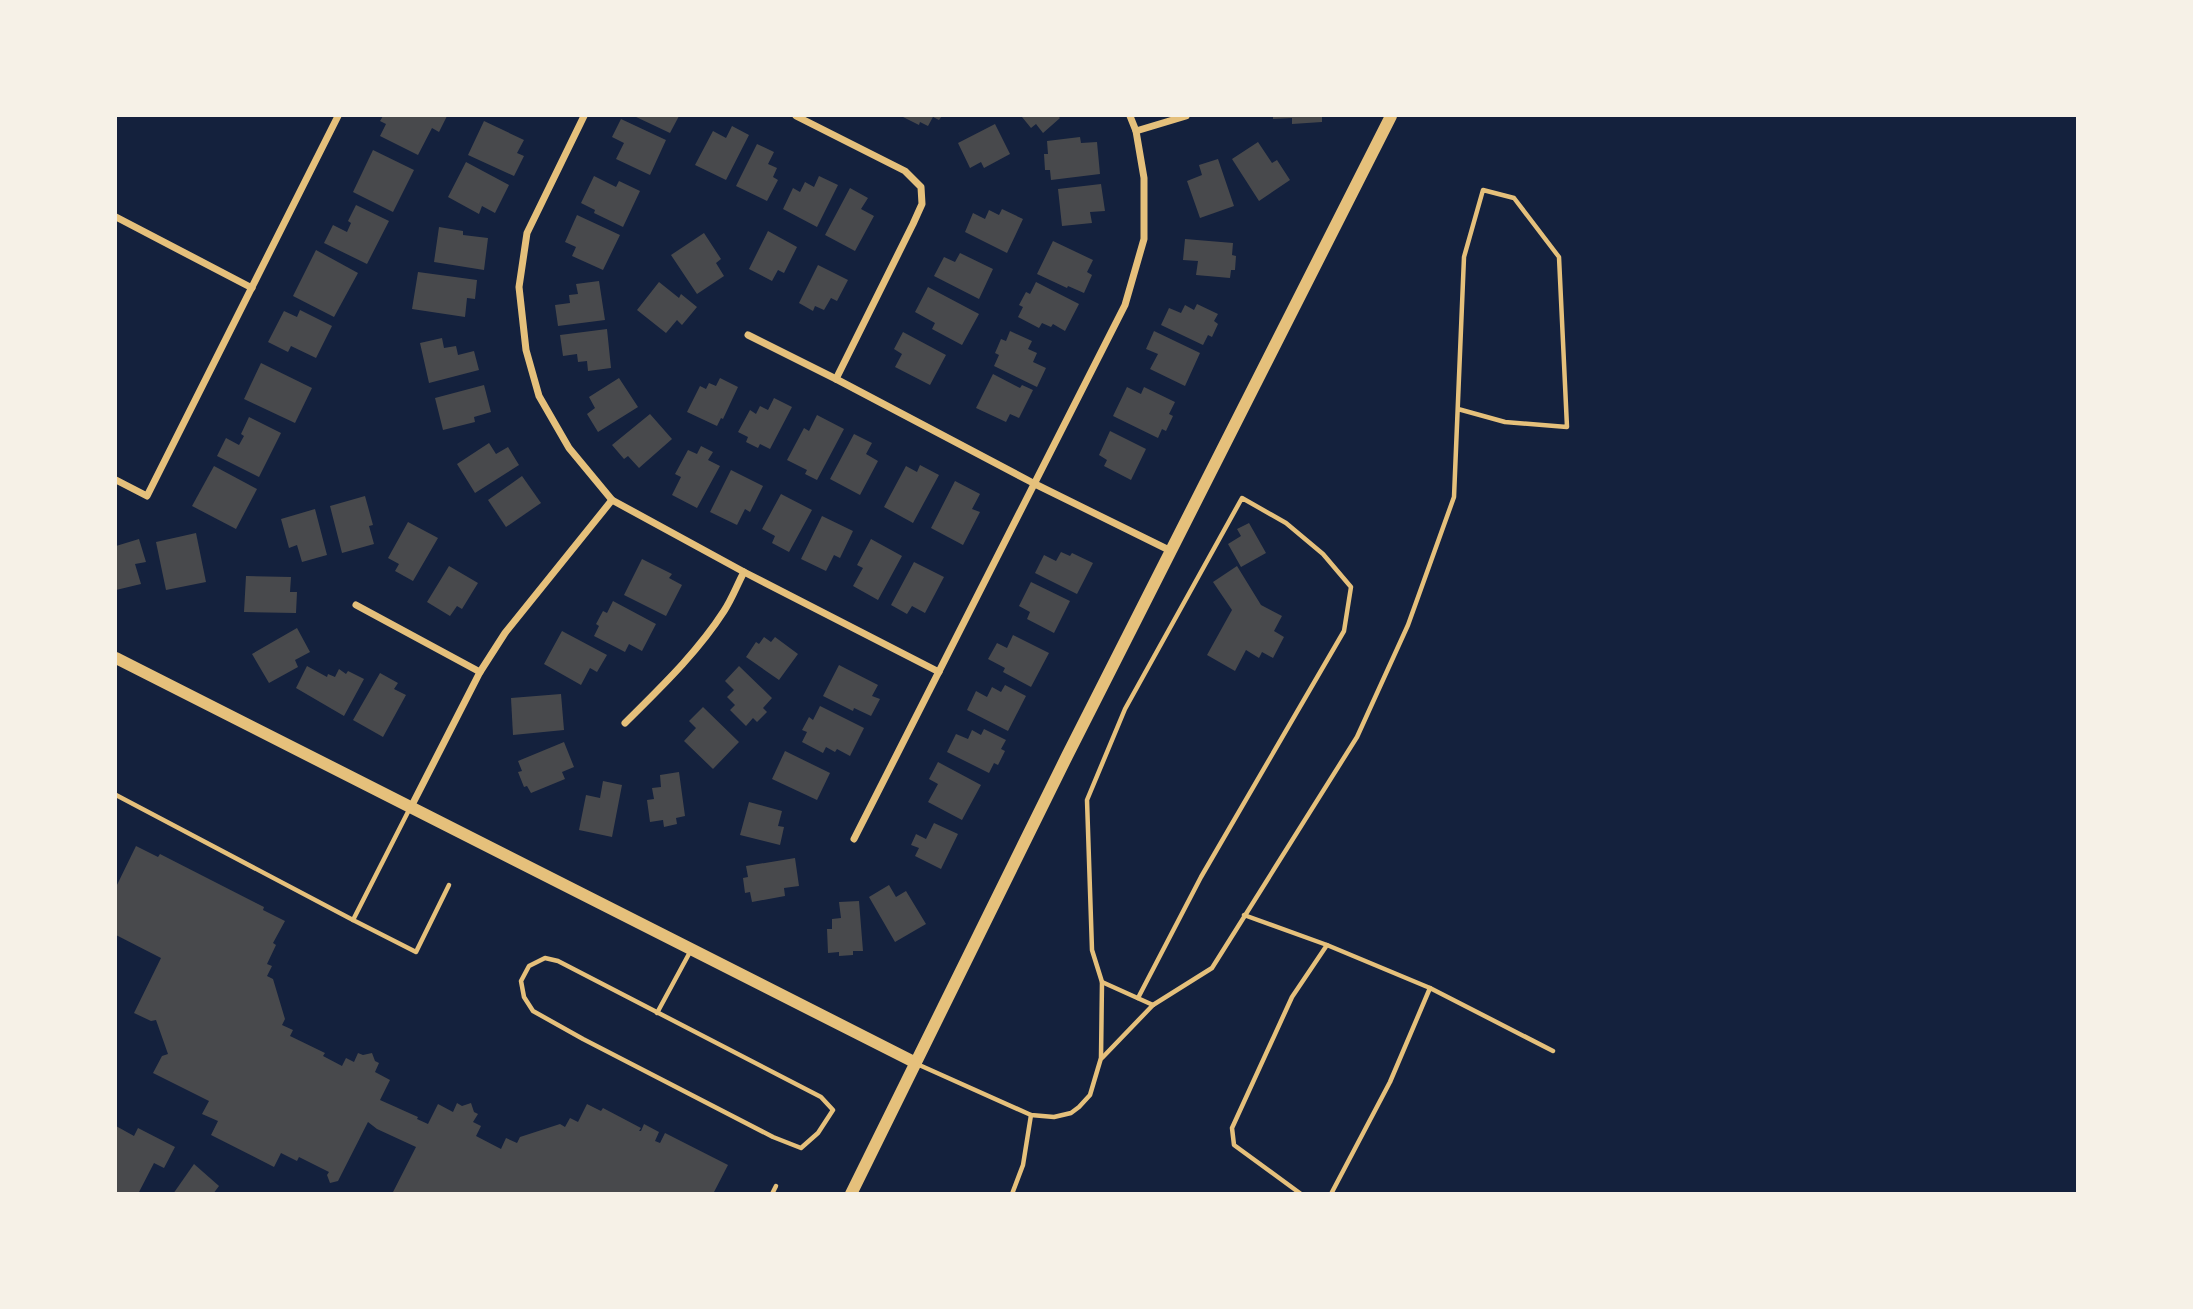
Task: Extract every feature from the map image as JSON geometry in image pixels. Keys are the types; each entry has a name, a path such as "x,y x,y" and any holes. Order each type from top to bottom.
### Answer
{"street":[{"path":"116,480 147,496 338,116"},
{"path":"584,116 527,233 519,287 526,350 539,396 569,448 612,500 744,572 939,672"},
{"path":"796,116 905,171 921,187 922,204 836,379"},
{"path":"854,839 1125,304 1144,239 1144,178 1136,131 1130,116"},
{"path":"1136,131 1186,116"},
{"path":"851,1194 1067,756 1391,116"},
{"path":"116,217 252,288"},
{"path":"748,335 1035,484 1171,551"},
{"path":"411,807 480,672 505,633 612,500"},
{"path":"625,723 668,681 696,648 724,611 744,572"},
{"path":"356,605 480,672"},
{"path":"116,658 916,1063"}],"lane":[{"path":"1101,1058 1153,1005 1212,968 1357,737 1408,625 1454,497 1464,257 1483,190 1514,198 1559,257 1567,427 1505,422 1458,409"},
{"path":"916,1063 1031,1115 1054,1117 1071,1113 1090,1095 1101,1058 1102,982 1092,950 1087,800 1125,709 1242,498 1286,523 1323,554 1351,587 1343,631 1201,877 1138,998"},
{"path":"116,794 416,951 449,885"},
{"path":"354,920 411,807"},
{"path":"1244,915 1327,945 1430,988 1553,1051"},
{"path":"1301,1194 1234,1145 1231,1128 1292,997 1327,945"},
{"path":"657,1013 691,950"},
{"path":"545,958 558,961 657,1013 821,1097 833,1110 817,1133 802,1148 773,1137 533,1011 524,998 521,981 529,966 545,958"},
{"path":"1102,982 1153,1005"},
{"path":"1331,1194 1390,1082 1430,988"},
{"path":"1012,1194 1023,1165 1031,1115"},
{"path":"772,1194 776,1186"}],"building":[{"path":"383,116 447,116 439,132 432,128 418,155 380,136 386,124 380,121"},
{"path":"634,116 679,116 670,133"},
{"path":"901,116 942,116 939,120 933,117 928,126 920,122 919,125"},
{"path":"1273,116 1322,116 1322,122 1292,124 1292,118 1273,119"},
{"path":"1022,117 1060,118 1043,133 1036,124 1031,128"},
{"path":"621,119 666,140 650,175 616,159 624,143 612,137"},
{"path":"484,121 524,140 517,153 524,156 514,176 468,155"},
{"path":"995,124 1010,154 984,168 981,162 970,168 958,143"},
{"path":"732,126 749,135 726,180 695,165 713,131 726,138"},
{"path":"1080,137 1081,143 1097,142 1100,174 1051,180 1050,170 1045,170 1047,141"},
{"path":"1258,142 1272,163 1277,160 1290,180 1259,201 1232,159"},
{"path":"757,144 774,152 768,164 777,168 773,177 778,180 767,201 736,186"},
{"path":"373,150 414,170 393,212 353,192"},
{"path":"1218,159 1234,206 1200,218 1187,181 1202,175 1199,165"},
{"path":"466,162 509,185 495,213 482,206 479,214 448,197"},
{"path":"594,176 616,187 619,181 640,191 623,227 594,213 595,210 581,203"},
{"path":"819,176 838,185 817,227 783,209 793,188 800,192 805,182 814,187"},
{"path":"1101,184 1105,211 1090,212 1092,223 1062,226 1058,189"},
{"path":"850,188 868,198 861,209 874,216 855,251 825,235"},
{"path":"356,205 389,221 367,264 324,243 333,225 347,232 351,223 348,221"},
{"path":"1002,209 1023,219 1007,253 965,232 973,213 985,219 989,210 999,215"},
{"path":"577,215 620,235 603,270 572,256 576,247 565,242"},
{"path":"439,227 463,231 463,235 488,238 484,270 434,262"},
{"path":"768,231 797,247 784,273 778,270 772,281 749,269"},
{"path":"704,233 721,259 716,263 724,276 697,294 671,255"},
{"path":"1185,239 1233,243 1235,270 1231,270 1230,278 1196,275 1198,261 1183,260"},
{"path":"1053,241 1093,260 1087,272 1092,275 1084,293 1037,274"},
{"path":"316,250 358,273 334,317 293,296"},
{"path":"960,253 993,269 979,299 934,276 944,257 955,262"},
{"path":"818,265 848,280 837,301 831,298 824,310 815,306 813,311 799,303"},
{"path":"418,272 477,280 475,299 467,298 465,317 412,309"},
{"path":"599,281 605,320 558,326 555,305 570,303 569,295 578,294 576,284"},
{"path":"659,282 679,298 681,294 697,307 682,325 677,320 666,333 637,310"},
{"path":"1036,282 1079,304 1065,331 1053,324 1051,327 1042,323 1039,328 1018,317 1023,307 1019,305 1026,292 1030,294"},
{"path":"928,287 979,314 962,345 932,329 935,323 915,312"},
{"path":"1197,304 1218,314 1214,321 1218,324 1212,337 1208,335 1203,345 1161,325 1169,308 1181,313 1185,305 1194,310"},
{"path":"300,310 332,326 316,358 291,346 288,352 268,342 284,311 297,317"},
{"path":"607,329 611,368 588,371 587,361 578,362 577,354 563,356 560,335"},
{"path":"1010,331 1032,341 1028,349 1037,353 1033,362 1046,368 1037,387 994,366 999,355 995,353 1001,339 1006,341"},
{"path":"1154,331 1200,353 1185,386 1150,369 1158,354 1146,349"},
{"path":"903,332 946,355 930,385 895,367 902,354 894,349"},
{"path":"442,338 444,348 456,346 458,355 474,351 479,370 429,383 420,343"},
{"path":"261,363 312,388 295,423 244,399"},
{"path":"993,374 1020,388 1022,385 1033,390 1019,418 1010,414 1006,422 976,408"},
{"path":"619,378 638,407 598,432 587,414 595,408 589,397"},
{"path":"720,378 738,387 717,426 687,412 700,386 706,389 709,383 716,386"},
{"path":"484,385 491,412 474,417 475,422 443,430 435,398"},
{"path":"1127,387 1141,394 1144,387 1175,402 1169,414 1173,416 1166,431 1162,429 1158,438 1113,416"},
{"path":"774,398 792,407 770,449 760,444 758,448 746,442 748,437 738,432 750,410 756,414 760,406 768,410"},
{"path":"650,414 672,439 639,468 628,456 624,459 612,445"},
{"path":"817,415 844,429 817,480 805,474 807,470 787,460 804,428 809,431"},
{"path":"249,417 281,433 259,477 217,456 226,438 239,445"},
{"path":"1110,431 1146,449 1131,480 1104,466 1107,460 1099,455"},
{"path":"854,434 872,443 866,454 878,461 860,495 830,479"},
{"path":"489,443 496,454 508,447 519,465 475,493 457,464"},
{"path":"701,446 713,452 708,460 720,466 697,508 672,495 681,477 675,474 688,450 697,454"},
{"path":"920,465 939,475 913,523 884,507 906,466 917,472"},
{"path":"214,466 257,489 236,529 192,506"},
{"path":"731,470 763,486 750,512 745,509 737,525 710,512"},
{"path":"522,476 541,503 506,527 488,500"},
{"path":"955,481 980,494 972,509 980,512 963,545 931,528"},
{"path":"781,494 812,510 789,552 772,543 775,536 762,529"},
{"path":"365,496 373,525 369,526 374,544 342,553 330,506"},
{"path":"315,509 327,555 302,562 297,545 289,548 281,519"},
{"path":"822,516 853,531 840,558 834,555 826,571 801,559"},
{"path":"408,522 438,538 413,581 395,571 399,564 388,558"},
{"path":"1249,523 1266,553 1241,567 1228,544 1241,536 1237,529"},
{"path":"196,533 206,582 166,590 156,542"},
{"path":"139,539 146,562 135,564 141,584 116,590 116,546"},
{"path":"871,539 902,556 878,600 853,586 863,568 857,565"},
{"path":"1061,552 1070,556 1072,553 1093,563 1077,594 1035,573 1044,555 1056,561"},
{"path":"642,559 672,574 669,578 682,585 666,616 624,595"},
{"path":"914,562 944,577 925,613 912,606 907,614 891,605"},
{"path":"449,566 478,583 462,609 457,606 450,616 427,602"},
{"path":"1237,566 1261,605 1282,616 1274,631 1284,637 1273,658 1262,652 1259,658 1246,650 1235,671 1207,655 1232,610 1213,582"},
{"path":"246,576 291,577 290,592 297,592 296,613 244,612"},
{"path":"1031,582 1070,601 1054,633 1027,619 1030,612 1019,606"},
{"path":"613,601 656,624 642,651 629,644 625,652 594,636 599,626 596,624 603,611 607,613"},
{"path":"297,628 310,652 295,660 298,667 269,683 252,654"},
{"path":"562,631 607,655 597,672 590,668 581,685 544,664"},
{"path":"1013,635 1049,653 1031,687 1003,672 1005,668 988,659 997,643 1007,648"},
{"path":"764,637 771,642 775,637 798,654 779,680 746,657 756,642 759,644"},
{"path":"839,665 878,685 872,696 880,699 871,716 854,708 853,711 823,696"},
{"path":"307,666 327,677 328,674 335,677 339,669 364,679 344,716 296,688"},
{"path":"739,666 772,698 763,708 767,712 757,722 753,718 746,726 730,710 735,705 727,697 734,690 725,681"},
{"path":"380,673 398,683 394,689 406,695 383,737 353,720"},
{"path":"1005,685 1026,696 1008,731 967,710 976,691 987,697 992,687 1001,692"},
{"path":"561,694 564,730 513,735 511,698"},
{"path":"820,706 864,728 850,756 826,747 823,753 802,742 807,732 802,730 809,717 813,720"},
{"path":"703,707 739,742 713,769 684,741 696,728 689,721"},
{"path":"984,729 1006,740 1001,749 1005,751 998,765 994,763 989,773 947,752 956,734 968,739 972,730 981,735"},
{"path":"564,742 574,767 562,772 565,779 531,793 527,786 524,787 518,772 522,771 518,761"},
{"path":"785,751 830,773 817,800 772,779"},
{"path":"938,762 981,785 962,820 928,802 938,784 929,779"},
{"path":"679,772 685,816 676,818 677,824 664,827 663,820 650,822 647,800 654,799 652,788 661,787 660,775"},
{"path":"603,781 622,785 612,837 579,830 586,795 600,798"},
{"path":"749,802 782,811 778,826 784,827 780,845 740,835"},
{"path":"934,823 958,834 941,869 915,856 919,848 911,845 916,834 926,839"},
{"path":"136,846 158,857 160,854 264,907 263,910 285,921 273,943 276,945 267,964 272,966 267,976 273,979 285,1019 282,1025 293,1030 290,1036 325,1053 323,1056 342,1066 346,1058 354,1062 358,1053 372,1053 375,1061 379,1063 375,1072 390,1080 380,1100 428,1124 438,1104 453,1112 457,1103 462,1106 471,1103 474,1112 478,1114 473,1122 481,1126 476,1136 501,1149 506,1138 517,1143 520,1137 560,1124 565,1127 570,1118 578,1122 587,1104 601,1111 603,1108 641,1128 639,1131 644,1124 659,1132 655,1141 660,1143 665,1133 728,1165 713,1194 392,1194 416,1147 368,1122 338,1181 330,1183 327,1175 329,1172 299,1157 297,1161 281,1153 274,1167 211,1135 218,1121 202,1114 209,1101 153,1073 162,1056 168,1054 156,1020 151,1021 134,1013 161,958 116,935 116,887"},
{"path":"795,858 799,886 784,888 785,896 752,902 750,892 745,893 743,878 748,877 746,866"},
{"path":"889,885 896,897 906,891 926,924 895,942 869,897"},
{"path":"859,901 863,951 839,956 839,952 828,953 827,929 832,929 832,919 841,918 839,902"},
{"path":"116,1126 134,1136 138,1128 175,1147 164,1168 154,1163 138,1194 116,1194"},
{"path":"194,1164 219,1186 213,1194 173,1194"}]}
